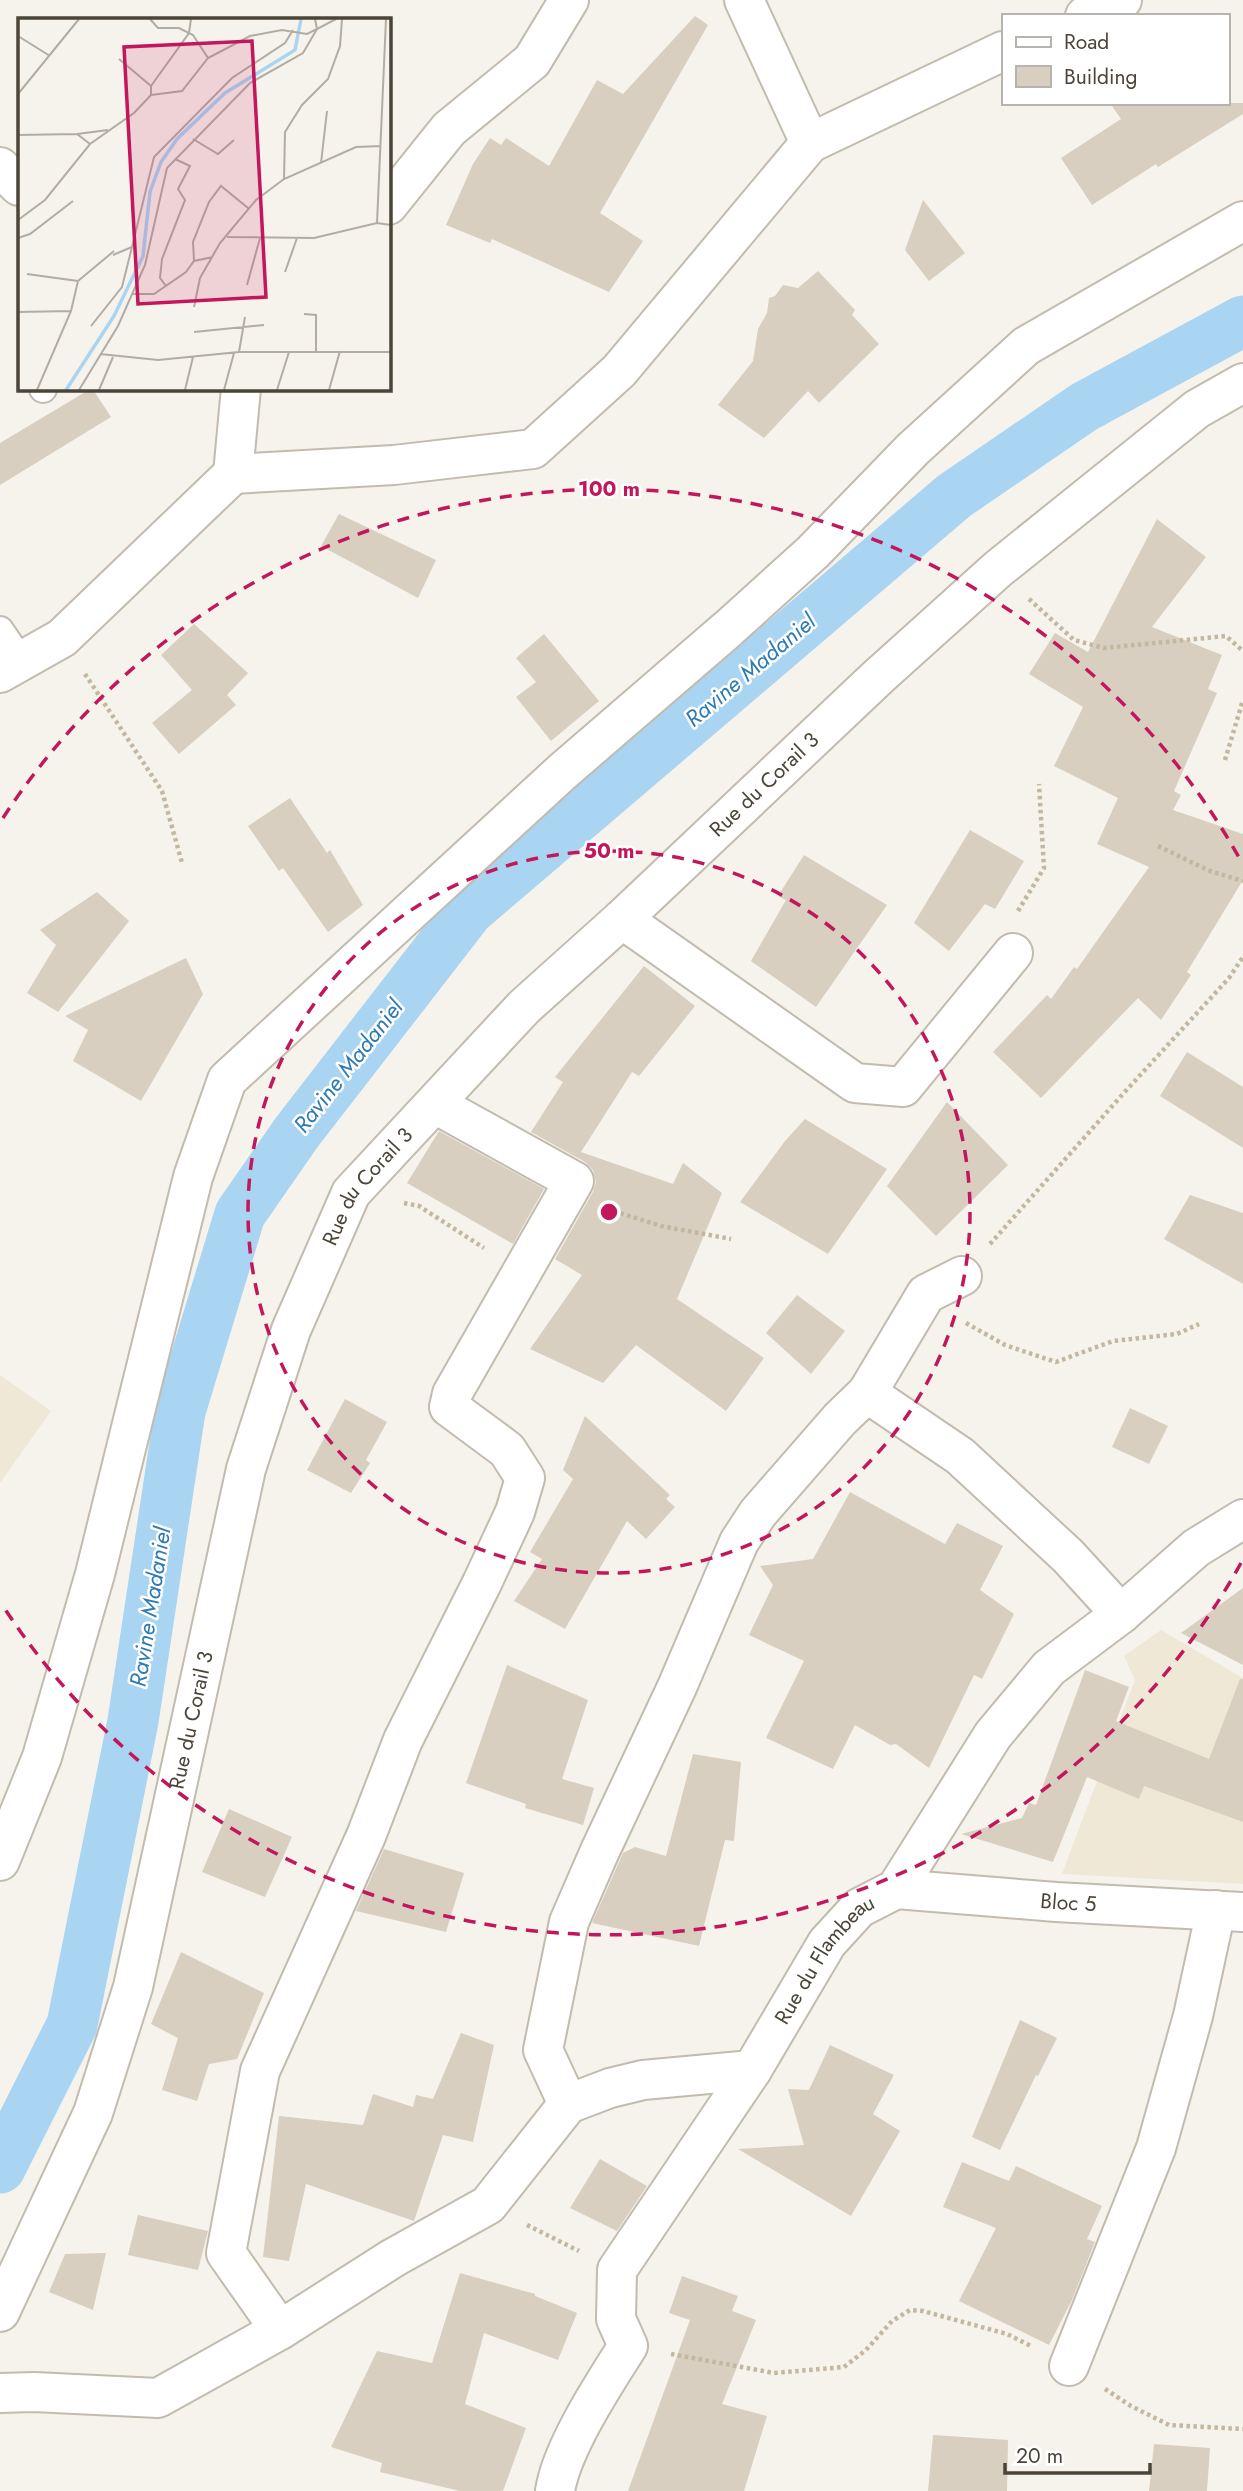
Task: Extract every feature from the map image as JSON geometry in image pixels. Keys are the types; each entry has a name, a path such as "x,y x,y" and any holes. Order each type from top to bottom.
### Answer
{"street":[{"path":"390,203 449,130 532,61 569,0"},
{"path":"744,0 810,143"},
{"path":"1090,14 1122,0"},
{"path":"7,654 62,638 233,474 394,465 533,449 619,371 810,143 1002,51"},
{"path":"0,167 18,185"},
{"path":"0,1861 42,1757 96,1574 193,1177 228,1080 562,772 803,561 913,449 1026,346 1243,221"},
{"name":"Rue du Corail 3","path":"0,2312 93,2113 133,1987 246,1469 291,1330 351,1193 524,1007 622,919 878,677 998,569 1197,409 1243,383"},
{"path":"233,474 241,390"},
{"path":"622,919 855,1083 903,1087 1013,953"},
{"path":"279,2330 226,2253 260,2071 366,1836 403,1740 515,1512 525,1478 507,1450 449,1407 452,1394 574,1181 435,1104"},
{"path":"568,2104 543,2050 569,1922 598,1853 677,1687 739,1542 758,1513 840,1419 867,1393 926,1293 962,1276"},
{"path":"867,1393 960,1455 1068,1556 1121,1614"},
{"name":"Rue du Flambeau","path":"617,2270 752,2070 827,1943 859,1908 896,1889 993,1735 1049,1668 1121,1614 1196,1548 1243,1519"},
{"name":"Bloc 5","path":"896,1889 1056,1902 1229,1911"},
{"path":"1069,2366 1157,2148 1193,2017 1229,1911"},
{"path":"0,2393 158,2398 279,2330 393,2258 488,2205 568,2104 610,2088 643,2080 752,2070"},
{"path":"555,2491 558,2473 599,2391 628,2346 616,2319 617,2270"}],"path":[{"path":"998,569 1074,640 1104,648 1226,636 1243,651"},
{"path":"62,638 162,791 182,863"},
{"path":"1225,760 1243,700"},
{"path":"1013,953 1014,917 1044,868 1039,784"},
{"path":"1157,846 1210,871 1243,881"},
{"path":"962,1276 1229,978 1243,957"},
{"path":"351,1193 419,1206 521,1271"},
{"path":"566,1195 661,1226 731,1239"},
{"path":"926,1293 964,1322 1005,1345 1056,1362 1113,1341 1177,1334 1199,1324"},
{"path":"488,2205 617,2270"},
{"path":"628,2346 774,2373 844,2367 866,2350 892,2321 910,2310 923,2311"}],"shaded area":[{"path":"0,1375 51,1411 0,1483"},
{"path":"1161,1630 1243,1678 1243,1884 1062,1874 1135,1680 1124,1656"}],"building":[{"path":"695,16 708,25 600,213 643,241 609,292 492,239 490,243 446,225 473,164 490,138 501,145 506,138 549,166 597,80 623,94"},
{"path":"1243,103 1243,114 1092,205 1061,158 1121,119 1111,105"},
{"path":"923,200 965,253 929,281 905,250"},
{"path":"818,271 855,310 852,315 879,344 819,403 808,391 764,438 718,405 753,361 758,329 767,313 769,298 775,296 783,285 798,288"},
{"path":"89,390 93,390 111,417 0,485 0,443"},
{"path":"339,514 436,560 418,598 321,546"},
{"path":"1157,519 1206,557 1152,627 1222,655 1208,689 1217,693 1174,791 1181,795 1173,810 1243,834 1243,880 1187,972 1191,975 1161,1020 1138,998 1041,1098 993,1052 1047,995 1051,999 1074,967 1077,969 1149,867 1097,844 1118,798 1054,766 1083,707 1029,674 1055,633 1088,652"},
{"path":"194,624 248,673 227,695 236,705 179,754 152,723 192,690 161,655"},
{"path":"544,634 599,701 551,741 516,697 536,682 516,658"},
{"path":"290,798 327,853 330,850 363,905 328,932 283,868 279,871 248,826"},
{"path":"970,830 1024,861 995,909 985,904 949,951 914,923"},
{"path":"804,855 887,905 816,1007 751,961 786,900 778,896"},
{"path":"97,892 129,921 58,1012 27,993 56,945 40,930"},
{"path":"186,958 203,994 141,1101 73,1061 88,1030 65,1016"},
{"path":"644,966 695,1006 639,1076 632,1072 581,1152 673,1184 683,1163 722,1193 677,1299 764,1358 726,1411 636,1345 603,1383 530,1349 582,1275 555,1259 596,1182 593,1170 585,1162 531,1132 563,1082 555,1077"},
{"path":"1187,1052 1243,1087 1243,1148 1160,1096"},
{"path":"947,1102 1008,1165 936,1236 887,1186"},
{"path":"805,1119 887,1169 828,1254 740,1202 785,1141"},
{"path":"439,1131 544,1189 513,1244 407,1183"},
{"path":"1190,1195 1243,1213 1243,1284 1164,1239"},
{"path":"797,1295 845,1331 811,1374 766,1333"},
{"path":"345,1399 387,1422 366,1460 370,1463 351,1493 307,1470"},
{"path":"1130,1408 1168,1426 1149,1464 1112,1447"},
{"path":"585,1416 670,1495 666,1499 675,1507 646,1539 627,1521 565,1629 514,1601 542,1559 530,1552 573,1479 563,1470"},
{"path":"850,1492 945,1544 957,1523 1003,1546 980,1590 1014,1614 982,1679 974,1675 929,1768 896,1744 890,1745 855,1725 833,1769 766,1738 804,1661 749,1635 773,1585 760,1566 813,1559"},
{"path":"1243,1588 1243,1665 1181,1633"},
{"path":"507,1665 588,1700 562,1779 594,1788 583,1825 525,1808 526,1804 466,1783"},
{"path":"1085,1670 1129,1687 1116,1721 1209,1759 1240,1679 1243,1679 1243,1822 1144,1786 1139,1799 1087,1777 1053,1862 961,1834 1022,1818 1029,1803 1036,1805"},
{"path":"693,1754 741,1762 734,1841 725,1840 699,1946 592,1923 623,1853 635,1847 666,1856"},
{"path":"229,1809 292,1837 265,1897 202,1872"},
{"path":"384,1849 464,1873 446,1932 356,1911"},
{"path":"181,1952 264,1993 237,2059 209,2064 197,2101 162,2090 178,2038 151,2024"},
{"path":"1020,2020 1057,2038 1000,2150 972,2137"},
{"path":"461,2033 494,2045 473,2142 443,2135 414,2221 306,2184 289,2261 263,2257 279,2116 363,2125 373,2094 413,2107 416,2095 433,2099"},
{"path":"830,2045 894,2075 873,2114 900,2131 851,2216 738,2149 804,2145 788,2089 809,2090"},
{"path":"600,2159 647,2186 617,2231 570,2208"},
{"path":"962,2162 1009,2181 1016,2166 1102,2206 1087,2239 1095,2242 1072,2300 1049,2345 959,2301 996,2228 943,2207"},
{"path":"138,2215 208,2231 198,2270 128,2255"},
{"path":"106,2253 93,2310 49,2292 65,2254"},
{"path":"460,2273 535,2294 577,2313 558,2360 484,2333 465,2404 526,2428 503,2491 460,2491 380,2472 382,2463 331,2447 377,2351 432,2363"},
{"path":"682,2276 738,2296 732,2311 756,2320 722,2404 767,2416 744,2491 628,2491 690,2320 669,2313"},
{"path":"933,2435 1008,2440 1007,2491 928,2491"},
{"path":"1154,2444 1210,2448 1207,2491 1149,2491"}],"waterway":[{"name":"Ravine Madaniel","path":"0,2168 72,2025 133,1721 180,1411 240,1214 297,1132 469,910 954,496 1084,407 1243,321"}]}
